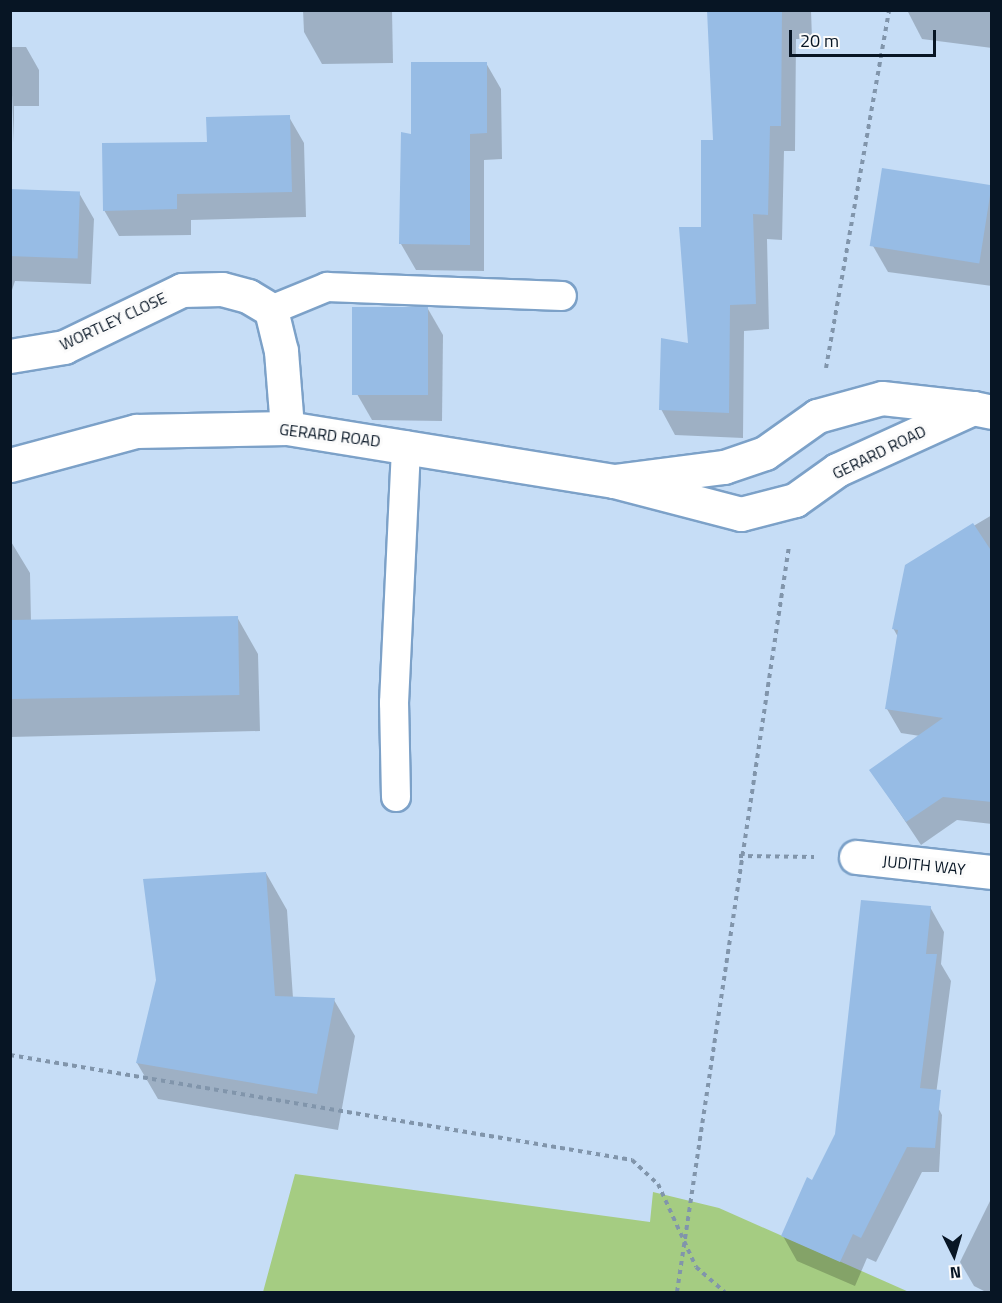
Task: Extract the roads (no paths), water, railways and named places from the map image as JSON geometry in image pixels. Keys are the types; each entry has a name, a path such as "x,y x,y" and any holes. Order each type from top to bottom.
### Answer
{"street":[{"name":"WORTLEY CLOSE","path":"10,356 64,346 182,290 222,289 248,296 271,310"},
{"path":"271,310 281,351 287,428"},
{"name":"GERARD ROAD","path":"614,481 724,467 765,453 817,416 882,398 982,410"},
{"name":"GERARD ROAD","path":"10,465 136,431 287,428 406,445 614,481 741,514 795,500 847,465 982,410"},
{"name":"JUDITH WAY","path":"856,857 992,872"}],"lane":[{"path":"271,310 327,287 562,296"},
{"path":"396,797 394,703 406,445"}]}
